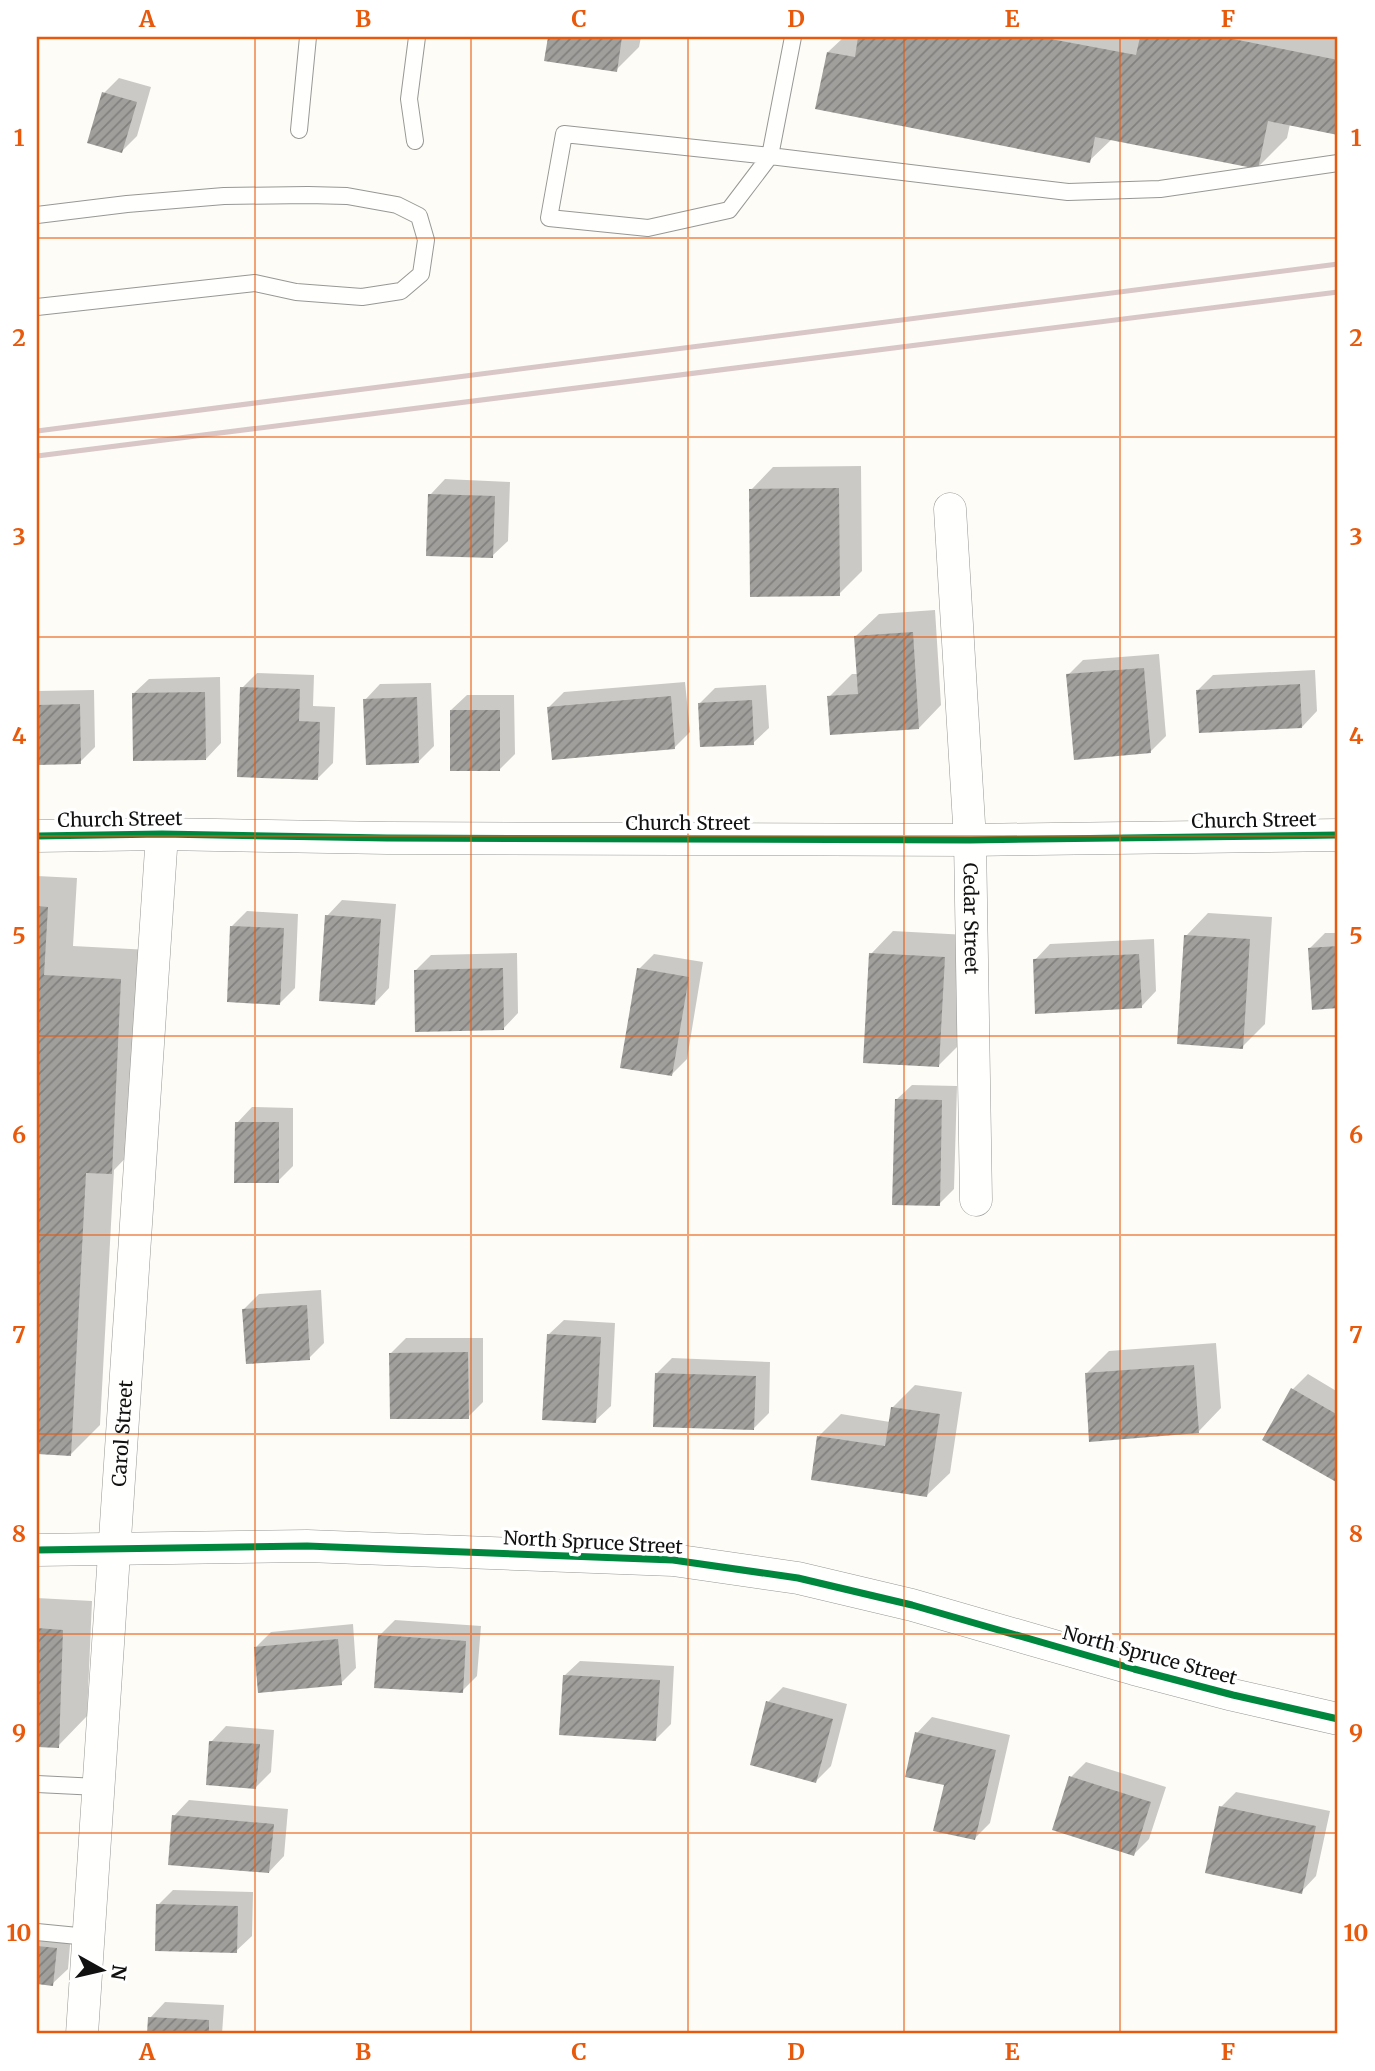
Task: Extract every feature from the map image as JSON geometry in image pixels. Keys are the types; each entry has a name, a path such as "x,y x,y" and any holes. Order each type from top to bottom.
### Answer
{"street":[{"name":"Cedar Street","path":"950,509 970,840 976,1200"},
{"name":"Church Street","path":"37,836 162,834 387,838 970,840 1338,835"},
{"name":"Carol Street","path":"82,2034 162,834"},
{"name":"North Spruce Street","path":"37,1549 307,1546 673,1560 798,1578 912,1605 1134,1669 1338,1719"}],"lane":[{"path":"299,130 308,37"},
{"path":"415,141 409,99 417,37"},
{"path":"793,37 770,156 729,210 648,228 549,218 565,134 770,156 1068,192 1160,189 1338,163"},
{"path":"37,215 224,195 347,197 397,205 419,216 426,240 421,274 401,291 362,297 296,292 255,283 37,307"},
{"path":"37,1784 98,1787"},
{"path":"37,1932 88,1937"}],"building":[{"path":"548,37 622,37 617,72 544,61"},
{"path":"858,37 1040,37 1136,55 1140,37 1223,37 1338,60 1338,135 1268,121 1258,169 1095,137 1090,163 815,109 827,52 855,57"},
{"path":"102,92 137,102 122,153 87,143"},
{"path":"839,488 840,596 750,597 749,489"},
{"path":"428,494 495,496 493,558 426,556"},
{"path":"913,632 919,729 830,735 827,696 858,694 854,636"},
{"path":"1144,668 1151,753 1074,760 1066,674"},
{"path":"1300,684 1302,728 1199,733 1196,690"},
{"path":"240,687 300,689 299,721 320,722 318,780 237,777"},
{"path":"205,692 206,760 133,761 132,693"},
{"path":"671,696 675,749 552,760 547,707"},
{"path":"417,697 419,763 366,765 363,699"},
{"path":"752,700 754,745 700,747 698,703"},
{"path":"80,704 81,764 37,765 37,705"},
{"path":"450,710 500,710 500,771 450,771"},
{"path":"37,906 48,907 44,975 121,979 112,1174 86,1173 71,1456 37,1454"},
{"path":"325,915 381,919 375,1005 319,1001"},
{"path":"230,926 284,928 280,1005 227,1002"},
{"path":"1184,935 1250,939 1243,1049 1177,1044"},
{"path":"1338,946 1338,1008 1312,1010 1308,948"},
{"path":"869,953 945,957 939,1067 863,1063"},
{"path":"1139,954 1142,1008 1035,1014 1033,959"},
{"path":"503,968 504,1030 415,1032 414,970"},
{"path":"637,968 689,977 672,1076 620,1068"},
{"path":"895,1099 942,1100 940,1206 892,1205"},
{"path":"235,1122 279,1122 279,1183 234,1183"},
{"path":"307,1305 310,1360 246,1364 242,1309"},
{"path":"547,1334 601,1337 596,1423 542,1420"},
{"path":"468,1352 469,1419 390,1419 389,1353"},
{"path":"1194,1365 1199,1433 1089,1442 1085,1373"},
{"path":"655,1373 756,1376 754,1430 653,1427"},
{"path":"1291,1388 1338,1415 1338,1483 1262,1440"},
{"path":"891,1407 940,1414 927,1497 811,1480 817,1436 885,1446"},
{"path":"37,1628 63,1630 59,1748 37,1747"},
{"path":"378,1635 466,1641 463,1693 374,1688"},
{"path":"338,1639 342,1685 258,1693 254,1647"},
{"path":"563,1675 660,1680 656,1741 559,1735"},
{"path":"766,1701 833,1719 816,1783 750,1765"},
{"path":"915,1732 996,1750 975,1840 933,1831 944,1785 905,1777"},
{"path":"209,1741 260,1744 256,1789 206,1785"},
{"path":"1069,1776 1151,1802 1134,1856 1052,1830"},
{"path":"1219,1806 1316,1826 1302,1894 1205,1873"},
{"path":"172,1815 274,1824 269,1873 168,1865"},
{"path":"156,1904 238,1906 237,1953 155,1951"},
{"path":"37,1946 57,1948 53,1986 37,1984"},
{"path":"148,2017 209,2020 209,2034 147,2034"}],"railway":[{"path":"37,431 1338,264"},
{"path":"37,456 1338,292"}],"cycle path":[{"path":"37,836 162,834 387,838 970,840 1338,835"},
{"path":"37,1550 307,1546 673,1560 798,1578 912,1605 1134,1669 1338,1719"}]}
